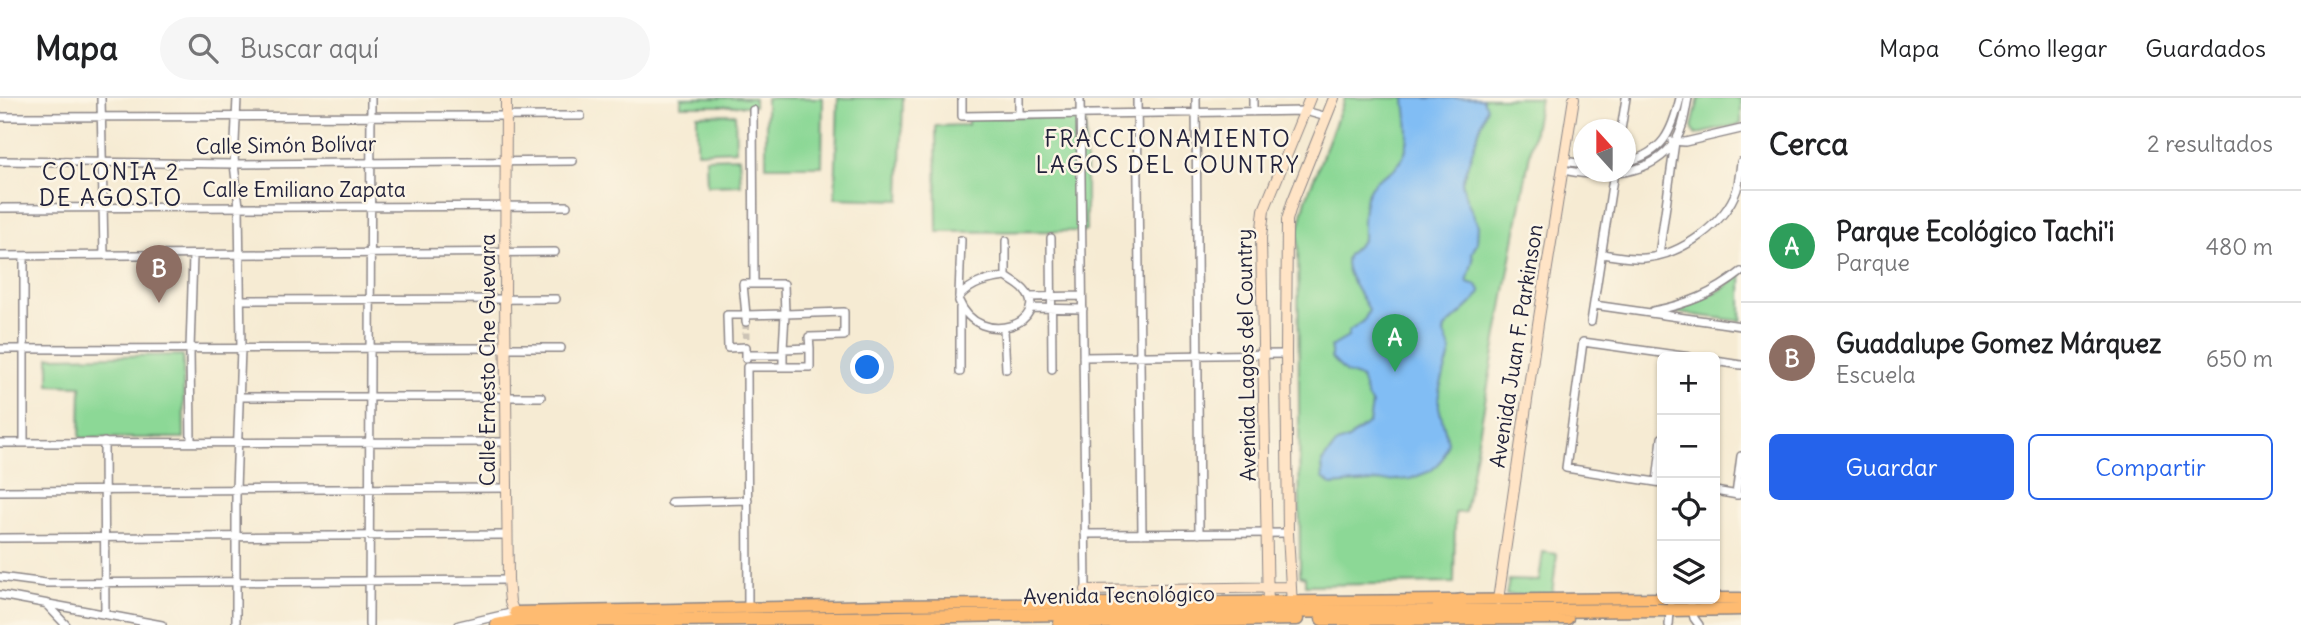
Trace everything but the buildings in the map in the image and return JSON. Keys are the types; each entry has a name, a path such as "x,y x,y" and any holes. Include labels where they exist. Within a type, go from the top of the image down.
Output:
{"highway":[{"path":"1417,610 1462,600"},
{"path":"1178,603 1196,612"},
{"path":"1121,614 1140,604"},
{"path":"798,618 823,607"},
{"name":"Avenida Tecnológico","path":"979,625 1417,610 1694,613 1741,609"},
{"name":"Avenida Tecnológico","path":"497,625 517,619 1196,612 1268,615"},
{"name":"Avenida Tecnológico","path":"1293,614 1402,619 1670,613"},
{"name":"Avenida Tecnológico","path":"1694,613 1741,617"},
{"path":"1402,619 1421,625"}],"main road":[{"name":"Avenida Tecnológico","path":"1293,614 1462,600 1657,598"},
{"path":"1720,598 1741,598"},
{"name":"Avenida Tecnológico","path":"517,619 748,608 1178,603 1268,615"}],"street":[{"path":"101,98 104,255"},
{"path":"236,625 236,489 241,397 241,255 234,164 237,98"},
{"path":"369,625 371,98"},
{"name":"Calle Ernesto Che Guevara","path":"506,98 508,580 510,602 517,619"},
{"path":"962,98 962,116 1301,111 1327,117"},
{"path":"1019,115 1020,98"},
{"path":"1080,98 1086,590"},
{"path":"1138,98 1142,534"},
{"path":"1196,98 1199,534"},
{"path":"1253,98 1253,112"},
{"name":"Avenida Lagos del Country","path":"1268,615 1261,238 1265,210 1301,111 1310,98"},
{"name":"Avenida Lagos del Country","path":"1293,614 1288,533 1287,220 1335,98"},
{"name":"Avenida Juan F. Parkinson","path":"1498,600 1574,98"},
{"path":"1623,119 1626,98"},
{"path":"1636,158 1649,153 1665,139 1673,125 1680,98"},
{"path":"1660,255 1675,142 1688,98"},
{"path":"753,110 754,284"},
{"path":"0,117 581,116"},
{"path":"1665,139 1685,142 1741,129"},
{"path":"1636,169 1647,164 1675,142"},
{"name":"Calle Simón Bolívar","path":"0,161 234,164 573,161"},
{"path":"1602,254 1630,258 1660,255 1685,245 1716,221 1734,195 1741,162"},
{"path":"1564,165 1573,165"},
{"path":"1564,165 1573,167"},
{"path":"1591,322 1613,182"},
{"name":"Calle Emiliano Zapata","path":"0,208 567,206"},
{"path":"1051,238 1052,369"},
{"path":"960,372 961,240"},
{"path":"1006,241 1006,277"},
{"path":"0,256 555,252"},
{"path":"191,442 193,256"},
{"path":"24,257 24,443"},
{"path":"1646,313 1686,303 1717,290 1741,272"},
{"path":"1006,277 1024,288 1029,297 1029,314 1004,329 981,326 964,311 961,297 988,279 1006,277"},
{"path":"746,318 743,284 784,284 783,367"},
{"path":"1029,297 1082,296"},
{"path":"241,300 556,299"},
{"path":"1594,305 1741,327"},
{"path":"1030,308 1083,309"},
{"path":"747,367 810,367 810,348 810,337 844,337 844,312 746,318 727,315 728,348 746,346 783,352 810,348"},
{"path":"1004,329 1006,369"},
{"path":"1657,354 1583,342 1566,467 1657,482"},
{"path":"746,346 748,608"},
{"path":"0,349 561,348"},
{"path":"1083,357 1286,354"},
{"path":"1720,362 1741,365"},
{"path":"241,397 541,397"},
{"path":"104,442 104,614"},
{"path":"0,443 507,442"},
{"path":"1720,492 1739,495 1741,456"},
{"path":"0,491 507,488"},
{"path":"671,502 748,500"},
{"path":"1085,534 1288,533"},
{"path":"0,538 508,535"},
{"path":"0,577 46,583 370,583 508,580"},
{"name":"Avenida Tecnológico","path":"1086,590 1290,587"},
{"path":"0,596 162,625"},
{"path":"48,605 66,625"},
{"path":"459,625 517,619"}],"green space":[{"path":"681,98 754,98 754,106 681,106"},
{"path":"766,98 823,98 822,166 766,166"},
{"path":"838,98 903,98 900,200 835,198"},
{"path":"1345,98 1540,98 1465,512 1455,513 1454,583 1305,585 1305,577 1300,575 1298,232 1306,199"},
{"path":"1699,98 1741,98 1741,124 1695,135 1692,127"},
{"path":"735,114 736,150 697,152 697,115"},
{"path":"1086,116 1086,231 937,232 936,126 968,125 968,117"},
{"path":"739,157 741,185 707,186 706,158"},
{"path":"1741,274 1741,321 1678,313 1680,307 1721,290"},
{"path":"183,355 184,438 80,438 81,386 49,385 49,357"},
{"path":"1543,552 1557,554 1552,594 1506,595 1509,580 1539,581"}],"water":[{"path":"1405,98 1482,98 1487,107 1462,182 1478,225 1477,243 1472,253 1473,260 1467,282 1477,285 1481,292 1445,328 1444,334 1451,351 1439,391 1439,407 1448,442 1443,458 1431,471 1410,479 1331,485 1323,478 1322,462 1337,443 1348,439 1369,423 1372,405 1361,378 1346,373 1331,358 1331,347 1348,337 1348,332 1364,321 1369,310 1349,275 1346,261 1363,239 1364,209 1370,187 1398,166 1406,150 1408,135"}],"tunnel":[{"path":"746,322 746,338"}],"place":[{"name":"Guadalupe Gomez Márquez","path":"159,303"},
{"name":"Parque Ecológico Tachi'i","path":"1395,372"}],"district":[{"name":"FRACCIONAMIENTO LAGOS DEL COUNTRY","path":"1168,151"},
{"name":"COLONIA 2 DE AGOSTO","path":"111,184"}]}
